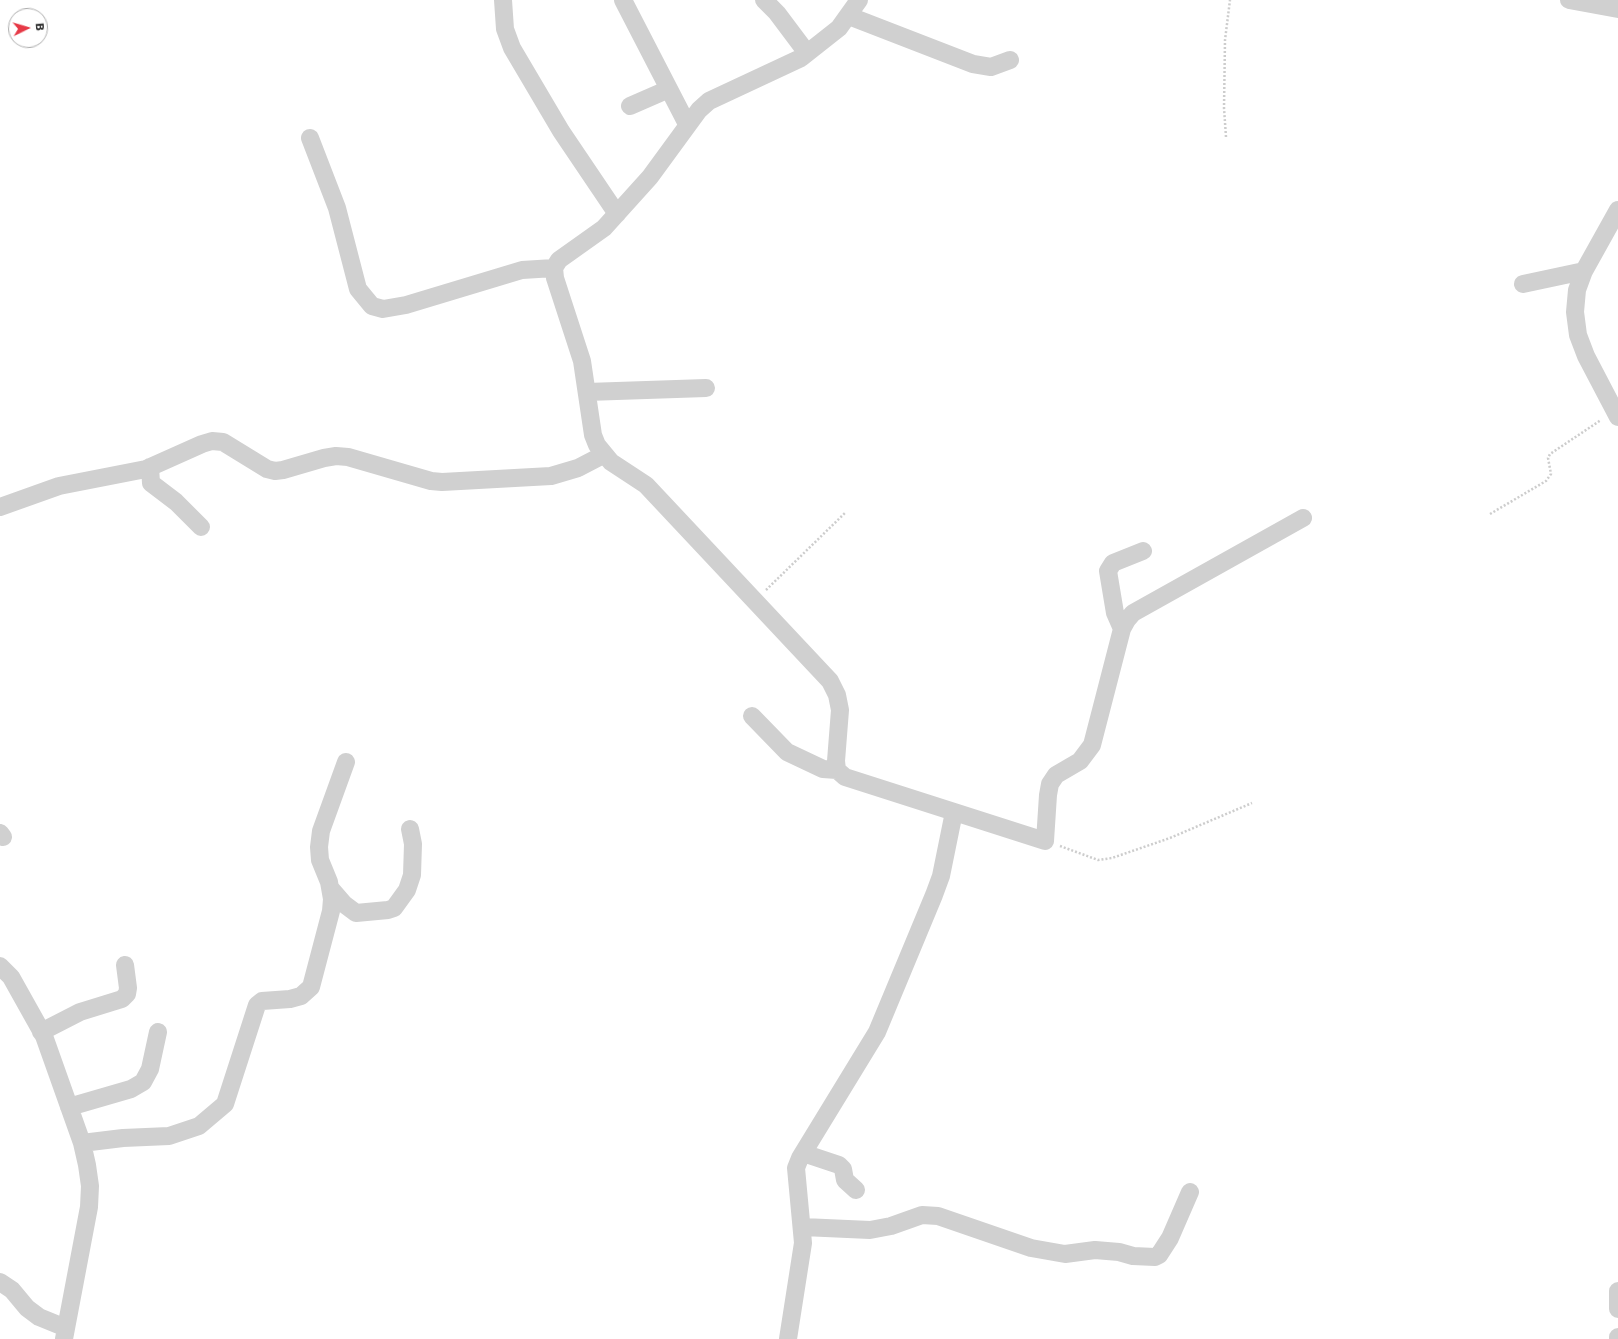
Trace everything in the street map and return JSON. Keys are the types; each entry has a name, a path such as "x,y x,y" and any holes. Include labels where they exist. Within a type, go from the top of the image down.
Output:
{"street":[{"path":"503,0 505,29 512,48 561,131 617,214"},
{"path":"623,0 687,124"},
{"path":"764,0 777,13 807,53"},
{"path":"859,0 839,28 807,53 789,64 709,101 687,124 650,177 617,214 595,236 559,260 554,268 555,278 582,361 593,435 597,445 603,455 611,462 646,485 830,681 837,695 840,710 836,760 838,770 845,777 1045,841 1050,784 1056,775 1080,761 1092,745 1122,629 1134,613 1303,518"},
{"path":"1569,0 1618,10"},
{"path":"849,16 972,64 990,67 1010,60"},
{"path":"630,106 669,89"},
{"path":"310,138 336,208 358,289 372,306 382,310 406,305 522,270 554,268"},
{"path":"1616,414 1586,356 1578,335 1575,312 1577,290 1584,271 1611,232 1618,210"},
{"path":"1523,284 1584,271"},
{"path":"587,392 706,388"},
{"path":"0,507 59,486 135,472 212,441 223,442 267,469 275,471 336,456 431,481 442,482 551,476 578,468 603,455"},
{"path":"150,467 151,483 176,502 201,526"},
{"path":"1122,629 1115,613 1108,571 1113,563 1143,551"},
{"path":"752,716 788,752 823,769 838,770"},
{"path":"82,1143 123,1138 169,1136 199,1126 225,1104 257,1005 262,1001 290,999 301,996 311,987 330,911 330,889 320,860 319,847 321,831 346,762"},
{"path":"788,1339 803,1243 803,1227 796,1168 877,1032 941,876 954,812"},
{"path":"330,889 344,904 356,913 388,910 394,908 407,890 412,875 413,844 410,829"},
{"path":"41,1032 80,1012 122,999 127,994 128,988 125,965"},
{"path":"0,966 12,977 41,1032 82,1143 90,1186 89,1207 65,1334 26,1308 12,1290 0,1282"},
{"path":"69,1106 131,1089 143,1082 150,1069 158,1032"},
{"path":"804,1153 839,1165 842,1169 845,1180 856,1190"},
{"path":"803,1227 870,1230 891,1226 904,1220 922,1215 938,1216 1031,1248 1065,1254 1095,1250 1120,1252 1133,1256 1155,1258 1159,1255 1170,1238 1190,1192"},
{"path":"1618,1291 1618,1309"}],"path":[{"path":"1226,137 1224,108 1225,40 1230,0"},
{"path":"1490,514 1546,481 1550,474 1548,458 1550,454 1616,414"},
{"path":"755,600 846,512"},
{"path":"1045,841 1098,860 1112,858 1170,838 1252,803"}]}
